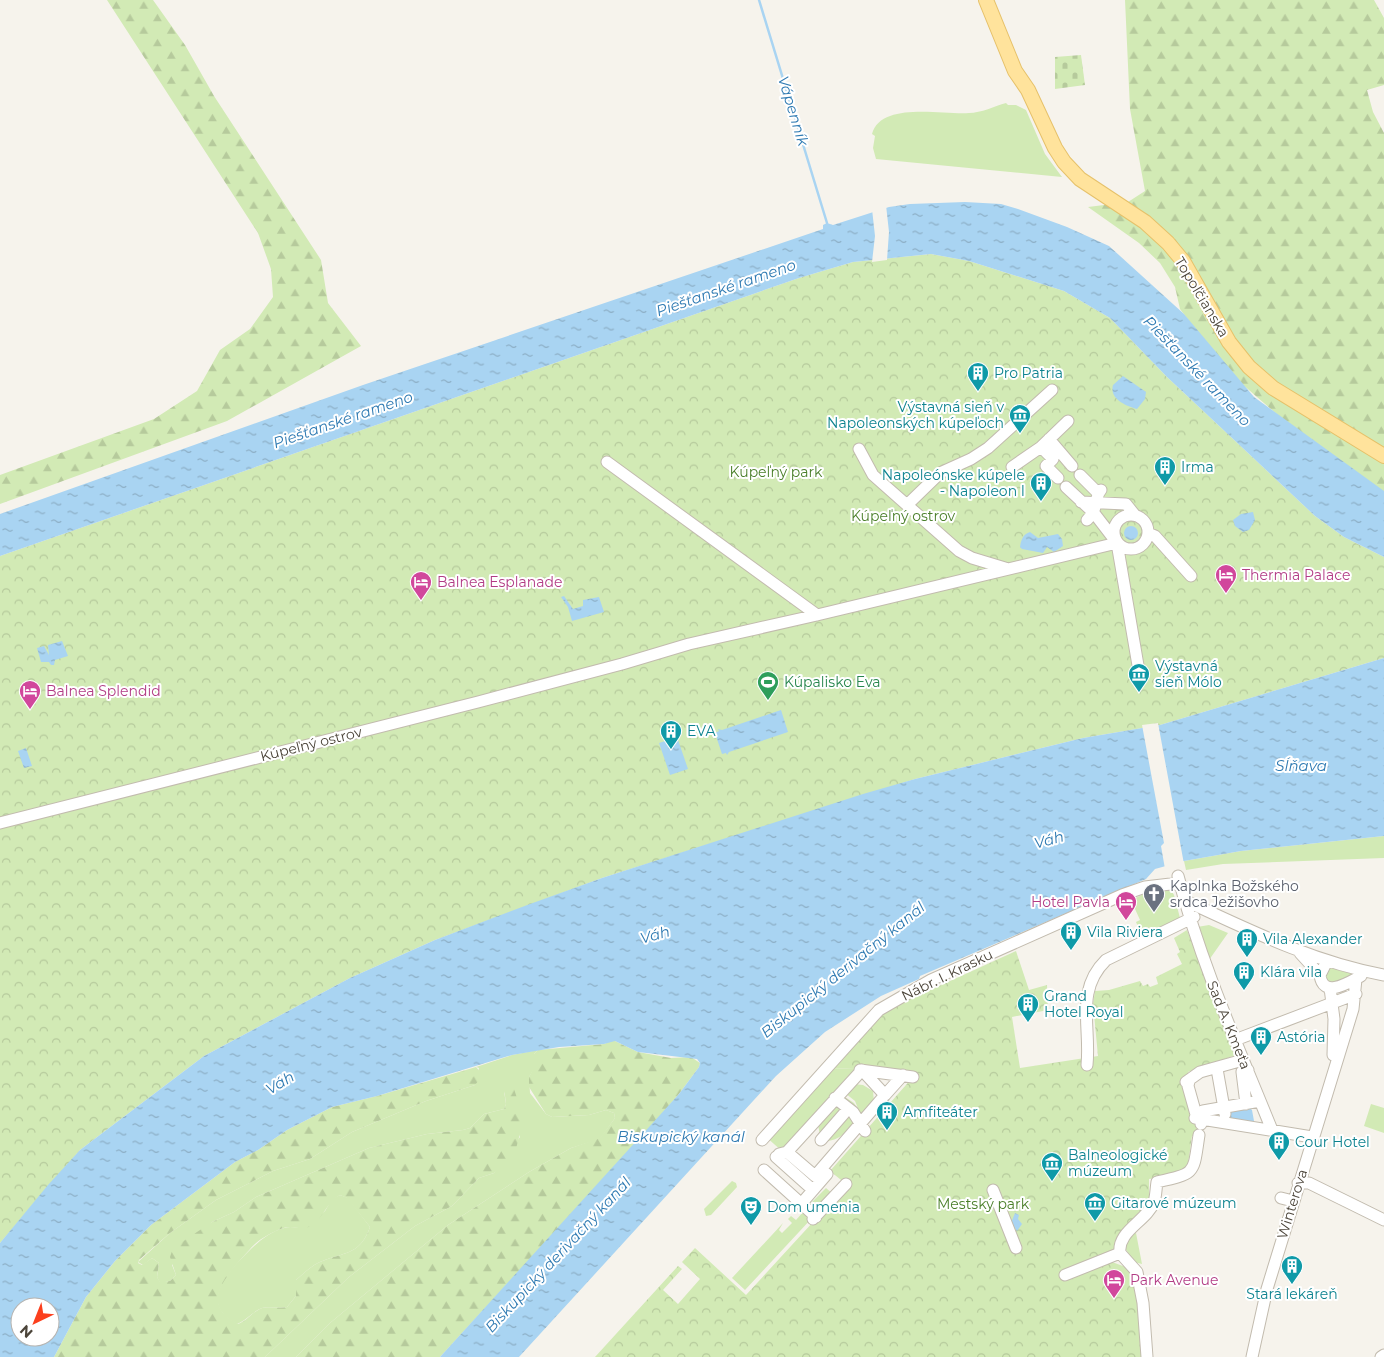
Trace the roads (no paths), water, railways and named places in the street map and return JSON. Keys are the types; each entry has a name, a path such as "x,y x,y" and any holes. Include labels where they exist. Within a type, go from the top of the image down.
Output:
{"main road":[{"name":"Topoľčianska","path":"986,0 1015,71 1028,90 1054,148 1072,172 1146,222 1168,243 1188,270 1218,326 1249,367 1273,388 1384,456"},
{"name":"Topoľčianska","path":"991,0 1024,69 1028,90"}],"street":[{"path":"907,505 940,472 971,459 988,448 1052,390"},
{"path":"1012,467 1041,446 1068,421"},
{"path":"1041,446 1053,459 1062,483 1081,502 1095,504 1131,506 1143,519 1148,533 1144,544 1133,549 1127,549 1117,543 1095,504 1076,470 1053,459 1041,446"},
{"path":"859,449 873,475 959,551 972,558 1006,568"},
{"path":"607,462 817,615"},
{"path":"1131,506 1116,522 1113,533 1117,543 1140,673"},
{"path":"1148,533 1156,536 1191,576"},
{"name":"Kúpeľný ostrov","path":"0,823 626,663 689,644 1117,543"},
{"name":"Sad A. Kmeťa","path":"1178,879 1184,900 1193,914 1244,1071 1261,1088 1260,1101 1272,1130"},
{"name":"Nábr. I. Krasku","path":"762,1140 879,1010 890,1003 931,980 1122,895 1178,879"},
{"path":"1087,1065 1089,1043 1086,1004 1089,986 1096,971 1106,960 1193,914 1201,920 1223,920 1299,952 1362,974 1384,975"},
{"path":"1299,952 1320,975 1325,990 1337,988 1362,974"},
{"path":"1320,975 1328,961"},
{"name":"Winterova","path":"1252,1357 1262,1328 1267,1289 1293,1200 1303,1183 1312,1137 1331,1088 1346,1040 1353,995 1362,974"},
{"name":"Winterova","path":"1325,990 1332,1003 1336,1070"},
{"path":"1235,1040 1265,1023 1353,995"},
{"path":"1213,1068 1227,1123"},
{"path":"1120,1253 1122,1240 1144,1217 1154,1202 1157,1182 1187,1175 1192,1171 1199,1120 1188,1081 1200,1072 1213,1068 1244,1071 1246,1104"},
{"path":"801,1204 835,1153 847,1146 863,1128 885,1095 908,1076 859,1069"},
{"path":"859,1069 885,1095"},
{"path":"764,1170 814,1218 841,1190 781,1154 808,1128 859,1069"},
{"path":"835,1098 848,1109 863,1128"},
{"path":"1199,1120 1224,1108 1260,1101"},
{"path":"821,1140 848,1109"},
{"path":"1199,1120 1312,1137"},
{"path":"808,1128 835,1153"},
{"path":"1303,1183 1384,1220"},
{"path":"1303,1183 1384,1225"},
{"path":"993,1190 1016,1248"},
{"path":"1280,1198 1293,1200"},
{"path":"1065,1275 1120,1253"},
{"path":"1120,1253 1137,1272 1143,1303 1147,1357"}],"water":[{"name":"Piešťanské rameno","path":"965,202 1001,204 1018,209 1067,227 1109,246 1184,314 1254,397 1384,491 1384,557 1344,537 1315,516 1167,377 1110,318 1064,291 969,261 931,254 853,262 799,278 0,556 0,514 363,385 823,229 823,225 827,223 833,225 889,207 910,204"},
{"path":"1123,376 1146,392 1145,399 1137,409 1119,401 1112,390 1113,385"},
{"path":"1253,512 1255,520 1249,530 1243,532 1235,526 1233,520 1241,514"},
{"path":"1131,526 1136,528 1138,533 1136,538 1131,540 1126,538 1124,533 1126,528"},
{"path":"1030,532 1038,538 1058,534 1062,539 1063,546 1054,552 1047,547 1043,553 1022,549 1020,547 1022,540"},
{"path":"564,596 573,609 583,606 583,600 599,597 604,612 572,621 568,607 561,597"},
{"path":"62,641 68,656 55,660 54,665 51,665 49,662 41,662 37,648 44,646 49,655 48,645"},
{"path":"1384,658 1384,836 1241,851 1184,861 1155,869 1146,879 920,976 919,979 881,996 825,1032 776,1076 519,1357 440,1357 679,1094 699,1067 700,1063 697,1059 638,1052 615,1041 604,1044 559,1047 512,1055 377,1096 332,1107 287,1130 258,1150 235,1162 151,1225 115,1261 86,1297 60,1346 60,1297 10,1297 10,1347 59,1347 54,1357 0,1357 0,1243 80,1150 204,1056 350,978 435,940 530,904 602,878 863,794 915,779 1083,738 1160,725"},
{"path":"781,710 788,732 729,752 727,755 726,753 722,754 715,733 719,731 718,729 722,730"},
{"path":"677,737 688,769 670,775 659,743"},
{"path":"26,748 32,766 24,768 18,751"},
{"path":"1249,1107 1252,1110 1254,1121 1228,1119 1226,1109"},
{"path":"1015,1213 1019,1215 1018,1219 1022,1224 1017,1231 1011,1223"}],"waterway":[{"name":"Vápenník","path":"759,0 827,223"}],"place":[{"name":"Pro Patria","path":"978,392"},
{"name":"Výstavná sieň v Napoleonských kúpeľoch","path":"1020,434"},
{"name":"Irma","path":"1165,486"},
{"name":"Napoleónske kúpele - Napoleon I","path":"1041,502"},
{"name":"Thermia Palace","path":"1226,594"},
{"name":"Balnea Esplanade","path":"421,601"},
{"name":"Výstavná sieň Mólo","path":"1139,693"},
{"name":"Kúpalisko Eva","path":"768,701"},
{"name":"Balnea Splendid","path":"30,710"},
{"name":"EVA","path":"671,750"},
{"name":"Kaplnka Božského srdca Ježišovho","path":"1154,913"},
{"name":"Hotel Pavla","path":"1126,921"},
{"name":"Vila Riviera","path":"1071,951"},
{"name":"Vila Alexander","path":"1247,958"},
{"name":"Klára vila","path":"1244,991"},
{"name":"Grand Hotel Royal","path":"1028,1023"},
{"name":"Astória","path":"1261,1056"},
{"name":"Amfiteáter","path":"887,1131"},
{"name":"Cour Hotel","path":"1279,1161"},
{"name":"Balneologické múzeum","path":"1052,1182"},
{"name":"Gitarové múzeum","path":"1095,1222"},
{"name":"Dom umenia","path":"751,1226"},
{"name":"Stará lekáreň","path":"1292,1285"},
{"name":"Park Avenue","path":"1114,1299"}],"park label":[{"name":"Kúpeľný park","path":"776,472"},
{"name":"Mestský park","path":"983,1204"}],"water label":[{"name":"Sĺňava","path":"1301,766"},
{"name":"Váh","path":"1049,840"},
{"name":"Váh","path":"655,935"},
{"name":"Biskupický derivačný kanál","path":"843,970"},
{"name":"Váh","path":"280,1083"},
{"name":"Biskupický kanál","path":"681,1137"},
{"name":"Biskupický derivačný kanál","path":"558,1255"}]}
